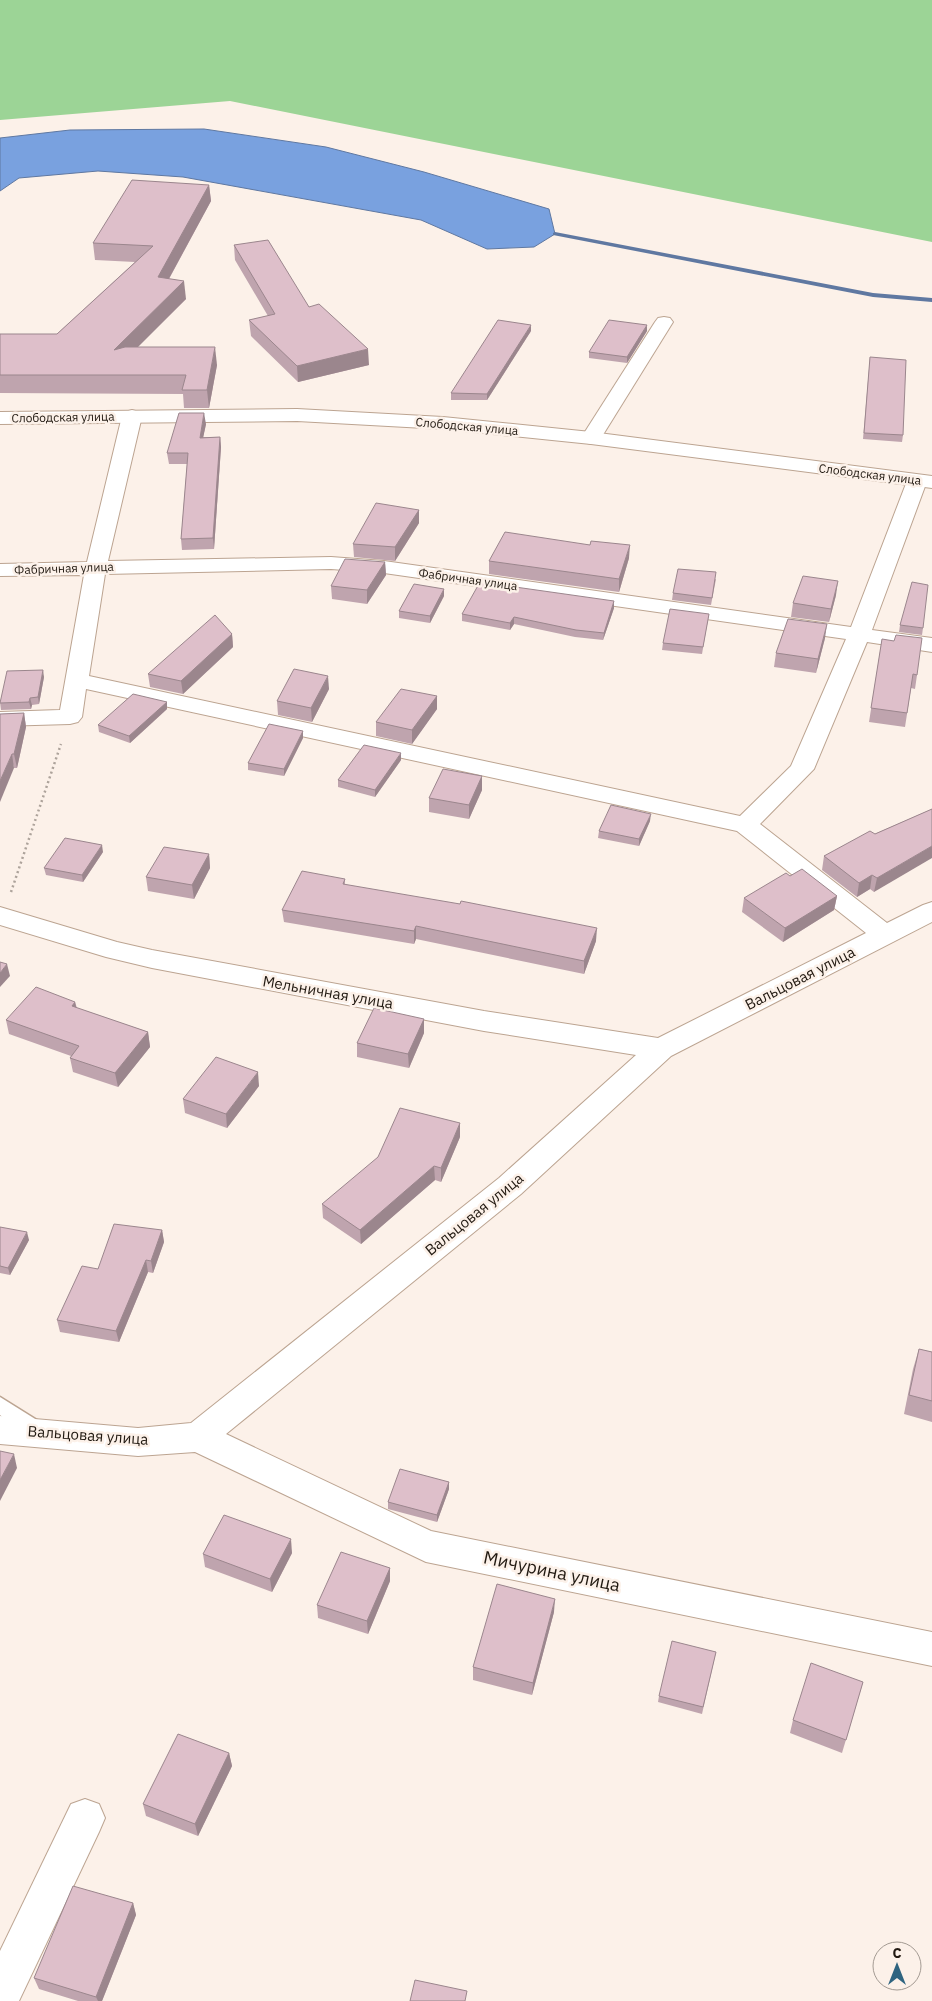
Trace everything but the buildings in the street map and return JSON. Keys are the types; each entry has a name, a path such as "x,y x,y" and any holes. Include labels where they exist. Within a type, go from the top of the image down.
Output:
{"street":[{"path":"591,438 664,322"},
{"name":"Слободская улица","path":"0,418 297,415 443,423 591,438 925,482"},
{"path":"0,718 70,717 96,567 132,416"},
{"path":"745,825 802,769 925,482"},
{"name":"Фабричная улица","path":"0,570 332,563 384,567 932,645"},
{"path":"76,680 745,825 884,934"},
{"name":"Вальцовая улица","path":"0,1430 138,1442 198,1436 510,1186 661,1049 932,911"},
{"name":"Мельничная улица","path":"1,917 115,951 152,959 484,1021 661,1049"},
{"name":"Мичурина улица","path":"198,1436 426,1546 930,1654"},
{"path":"0,1996 85,1818"}],"lane":[{"path":"0,1405 40,1432"}],"path":[{"path":"1,917 70,717"}],"green space":[{"path":"0,0 932,0 932,242 230,101 0,120"}],"water":[{"path":"204,129 326,147 424,172 549,209 555,234 534,247 487,249 421,220 183,177 98,171 19,178 0,191 0,138 70,130"}],"waterway":[{"path":"555,234 873,295 932,300"}]}
